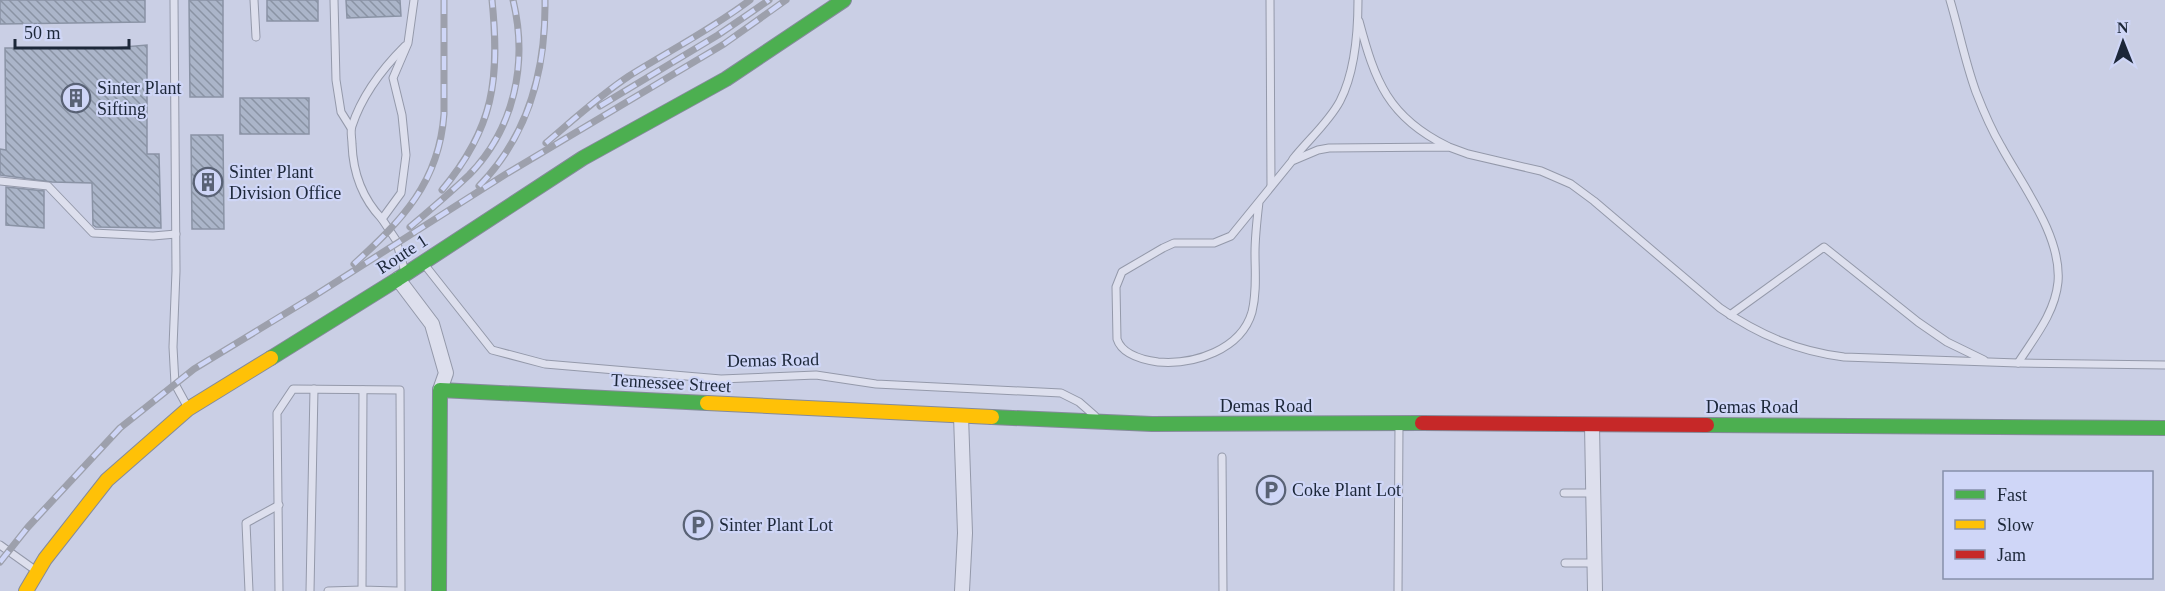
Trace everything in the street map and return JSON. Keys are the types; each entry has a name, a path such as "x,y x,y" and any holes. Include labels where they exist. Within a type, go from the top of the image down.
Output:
{"street":[{"name":"Route 1","path":"26,591 45,559 107,480 188,409 402,276 583,158 726,80 844,0"},
{"path":"402,276 432,324 446,373 440,390 439,591"},
{"name":"Tennessee Street","path":"440,390 1101,422"},
{"path":"961,416 965,533 962,591"},
{"name":"Demas Road","path":"1101,422 2165,428"},
{"path":"1592,424 1595,591"}],"lane":[{"path":"174,0 176,234 174,366 176,384 188,409"},
{"path":"254,0 256,37"},
{"path":"334,0 336,80 341,112 351,128"},
{"path":"382,219 401,194 406,155 402,115 393,78 408,42 414,0"},
{"path":"1270,0 1271,187"},
{"path":"1258,202 1254,301 1251,315 1237,337 1220,350 1195,359 1161,362 1140,358 1119,346 1116,286 1122,272 1174,243 1214,243 1232,236 1258,202 1331,115 1340,100 1349,73 1358,16 1358,0"},
{"path":"1950,0 1976,92 1999,142 2040,215 2058,265 2057,294 2052,310 2018,363"},
{"path":"1358,16 1373,66 1397,110 1415,128 1449,147 1468,154 1541,171 1571,184 1730,315 1764,335 1792,347 1818,354 1844,357 2165,365"},
{"path":"402,276 396,240 360,188 353,159 351,128 366,95 383,68 408,42"},
{"path":"1292,161 1329,148 1449,147"},
{"path":"0,181 48,186 93,233 153,237 176,234"},
{"path":"1730,315 1824,247 1918,322 1947,342 1987,362"},
{"name":"Demas Road","path":"423,262 492,350 545,364 721,379 816,375 876,384 1061,393 1079,402 1101,422"},
{"path":"279,591 277,413 293,389 314,389 400,390 402,591"},
{"path":"310,591 314,389"},
{"path":"362,591 363,390"},
{"path":"1398,591 1399,423"},
{"path":"1222,457 1223,591"},
{"path":"1564,494 1593,494"},
{"path":"249,591 246,523 279,505"},
{"path":"0,545 37,571"},
{"path":"1565,563 1595,563"},
{"path":"328,591 397,591"}],"building":[{"path":"0,0 145,0 145,22 0,24"},
{"path":"189,0 223,0 223,97 190,97"},
{"path":"267,0 318,0 318,21 267,21"},
{"path":"346,0 400,0 401,16 347,18"},
{"name":"Sinter Plant Sifting","path":"147,45 147,154 159,154 161,228 96,227 93,225 92,183 52,182 0,175 0,149 6,150 5,48 112,48"},
{"path":"240,98 309,98 309,134 240,134"},
{"name":"Sinter Plant Division Office","path":"191,135 223,135 224,229 192,229"},
{"path":"6,187 44,191 44,228 6,225"}],"railway":[{"path":"354,264 388,232 402,215 426,180 435,160 444,114 444,0"},
{"path":"442,190 473,145 490,101 495,54 492,0"},
{"path":"410,227 469,175 485,157 507,115 518,70 519,47 513,0"},
{"path":"479,186 511,145 531,100 542,51 545,0"},
{"path":"546,143 618,84 750,0"},
{"path":"600,106 718,35 769,0"},
{"path":"0,562 28,527 120,428 194,369 506,174 724,44 786,0"}],"traffic: fast":[{"path":"271,358 398,279 583,158 726,79 844,0"},
{"path":"439,591 440,390 707,403"},
{"path":"992,417 1152,424 1422,423"},
{"path":"1707,425 2165,428"}],"traffic: slow":[{"path":"26,591 45,559 107,480 188,409 271,358"},
{"path":"707,403 992,417"}],"traffic: jam":[{"path":"1422,423 1707,425"}],"place":[{"name":"Sinter Plant Sifting","path":"76,98"},
{"name":"Sinter Plant Division Office","path":"208,182"},
{"name":"Coke Plant Lot","path":"1271,490"},
{"name":"Sinter Plant Lot","path":"698,525"}]}
